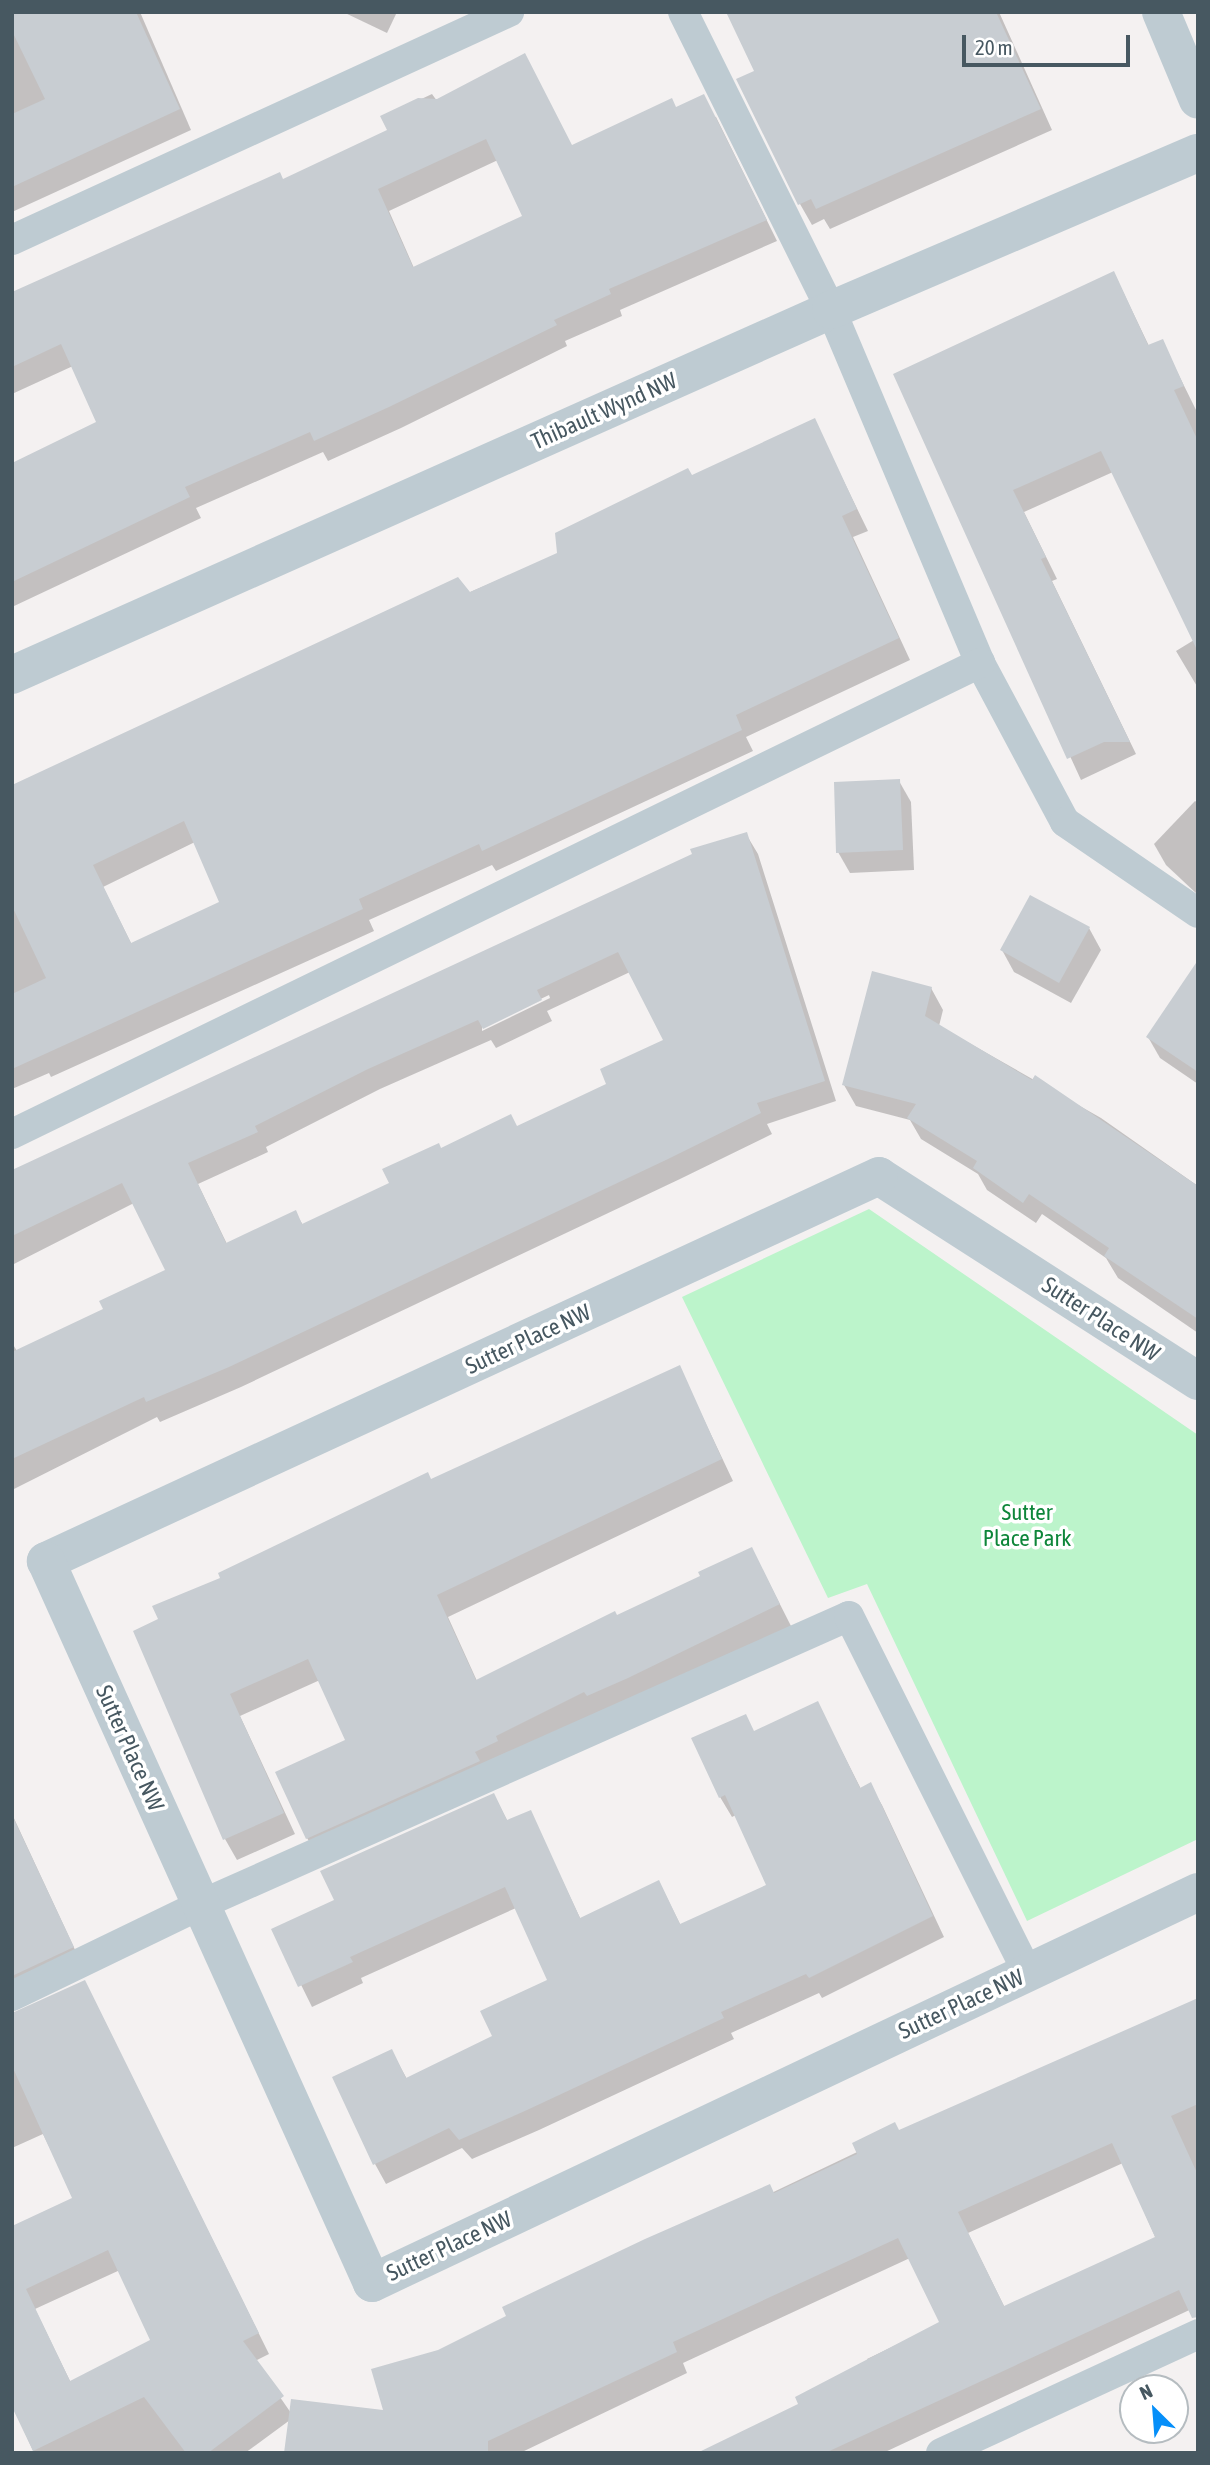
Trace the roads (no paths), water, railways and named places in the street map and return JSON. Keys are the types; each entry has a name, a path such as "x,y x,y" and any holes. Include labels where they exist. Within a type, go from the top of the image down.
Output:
{"street":[{"path":"1161,12 1198,100"},
{"name":"Thibault Wynd NW","path":"12,675 831,310 1198,153"},
{"name":"Sutter Place NW","path":"1198,1381 879,1177 46,1561 372,2283 1198,1892"}],"lane":[{"path":"12,240 509,12"},
{"path":"682,12 831,310 980,663 1065,822 1198,913"},
{"path":"12,1134 980,663"},
{"path":"12,1996 200,1905 849,1616 1028,1973"},
{"path":"941,2453 1198,2334"}],"park label":[{"name":"Sutter Place Park","path":"1027,1525"}]}
